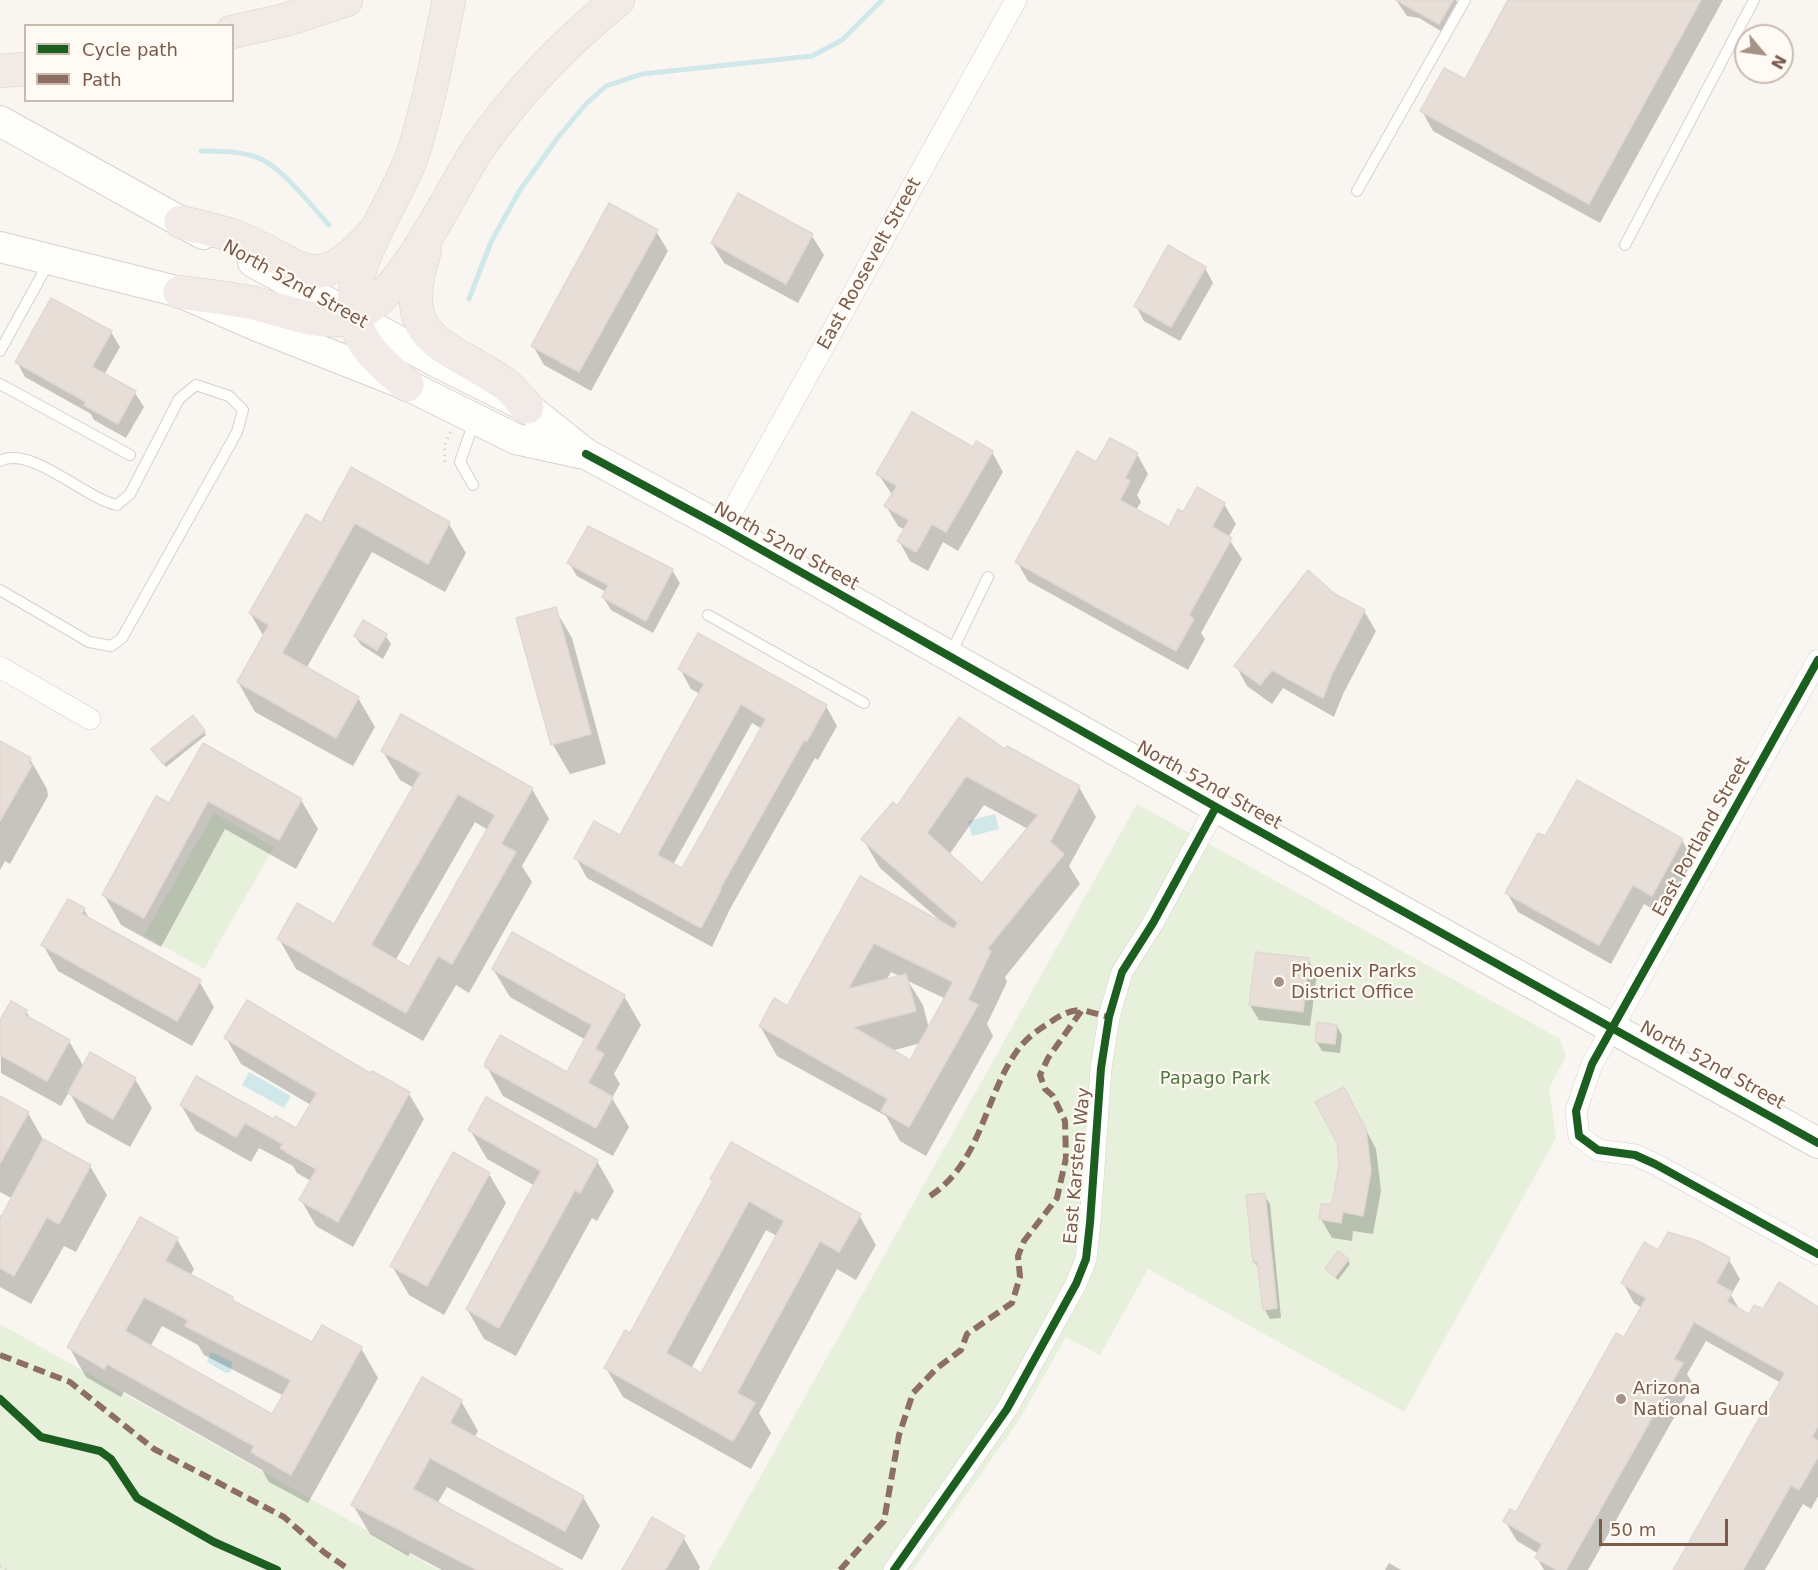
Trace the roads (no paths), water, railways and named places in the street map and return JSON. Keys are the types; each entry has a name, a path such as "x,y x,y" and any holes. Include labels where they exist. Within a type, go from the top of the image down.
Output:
{"highway":[{"path":"234,32 285,20 346,0"},
{"path":"407,385 375,358 358,330 354,317 355,297 363,261 411,157 429,95 449,0"},
{"path":"180,292 255,303 318,319 337,321 354,317 371,306 392,285 429,236 460,178 494,129 554,59 618,0"},
{"path":"0,70 24,69"},
{"path":"181,222 239,238 290,266 314,272 337,266 348,258 382,223"},
{"path":"429,236 417,275 416,293 417,309 426,331 436,343 506,384 527,407"}],"main road":[{"name":"North 52nd Street","path":"0,121 354,317 527,407 586,454 723,528 1216,807 1818,1143"},
{"name":"North 52nd Street","path":"0,247 180,292 255,326 407,385 465,421 516,439 586,454"}],"street":[{"name":"East Roosevelt Street","path":"723,528 1016,0"},
{"name":"East Portland Street","path":"1818,660 1592,1064 1576,1111 1579,1136 1598,1150 1635,1155 1655,1164 1818,1254"},
{"path":"0,668 90,719"},
{"name":"East Karsten Way","path":"894,1570 1007,1409 1076,1284 1087,1250 1101,1068 1112,1006 1122,972 1154,923 1216,807"}],"lane":[{"path":"1357,191 1466,0"},
{"path":"1625,245 1754,0"},
{"path":"0,351 51,259"},
{"path":"0,384 130,454"},
{"path":"0,461 15,458 34,462 102,502 117,505 130,494 179,399 188,390 196,385 229,396 243,410 237,432 122,638 111,646 89,642 0,590"},
{"path":"465,421 460,462 473,485"},
{"path":"950,656 988,578"},
{"path":"708,615 864,703"}],"water":[{"path":"995,814 999,829 972,836 968,821"},
{"path":"249,1072 291,1096 284,1108 242,1085"},
{"path":"211,1352 232,1362 231,1372 226,1373 207,1362"}],"waterway":[{"path":"469,299 491,242 520,190 559,136 586,104 606,86 642,74 812,56 842,40 882,0"},
{"path":"201,151 240,153 263,160 284,176 329,225"}],"place":[{"name":"Phoenix Parks District Office","path":"1279,982"},
{"name":"Arizona National Guard","path":"1621,1399"}],"park label":[{"name":"Papago Park","path":"1215,1079"}]}
